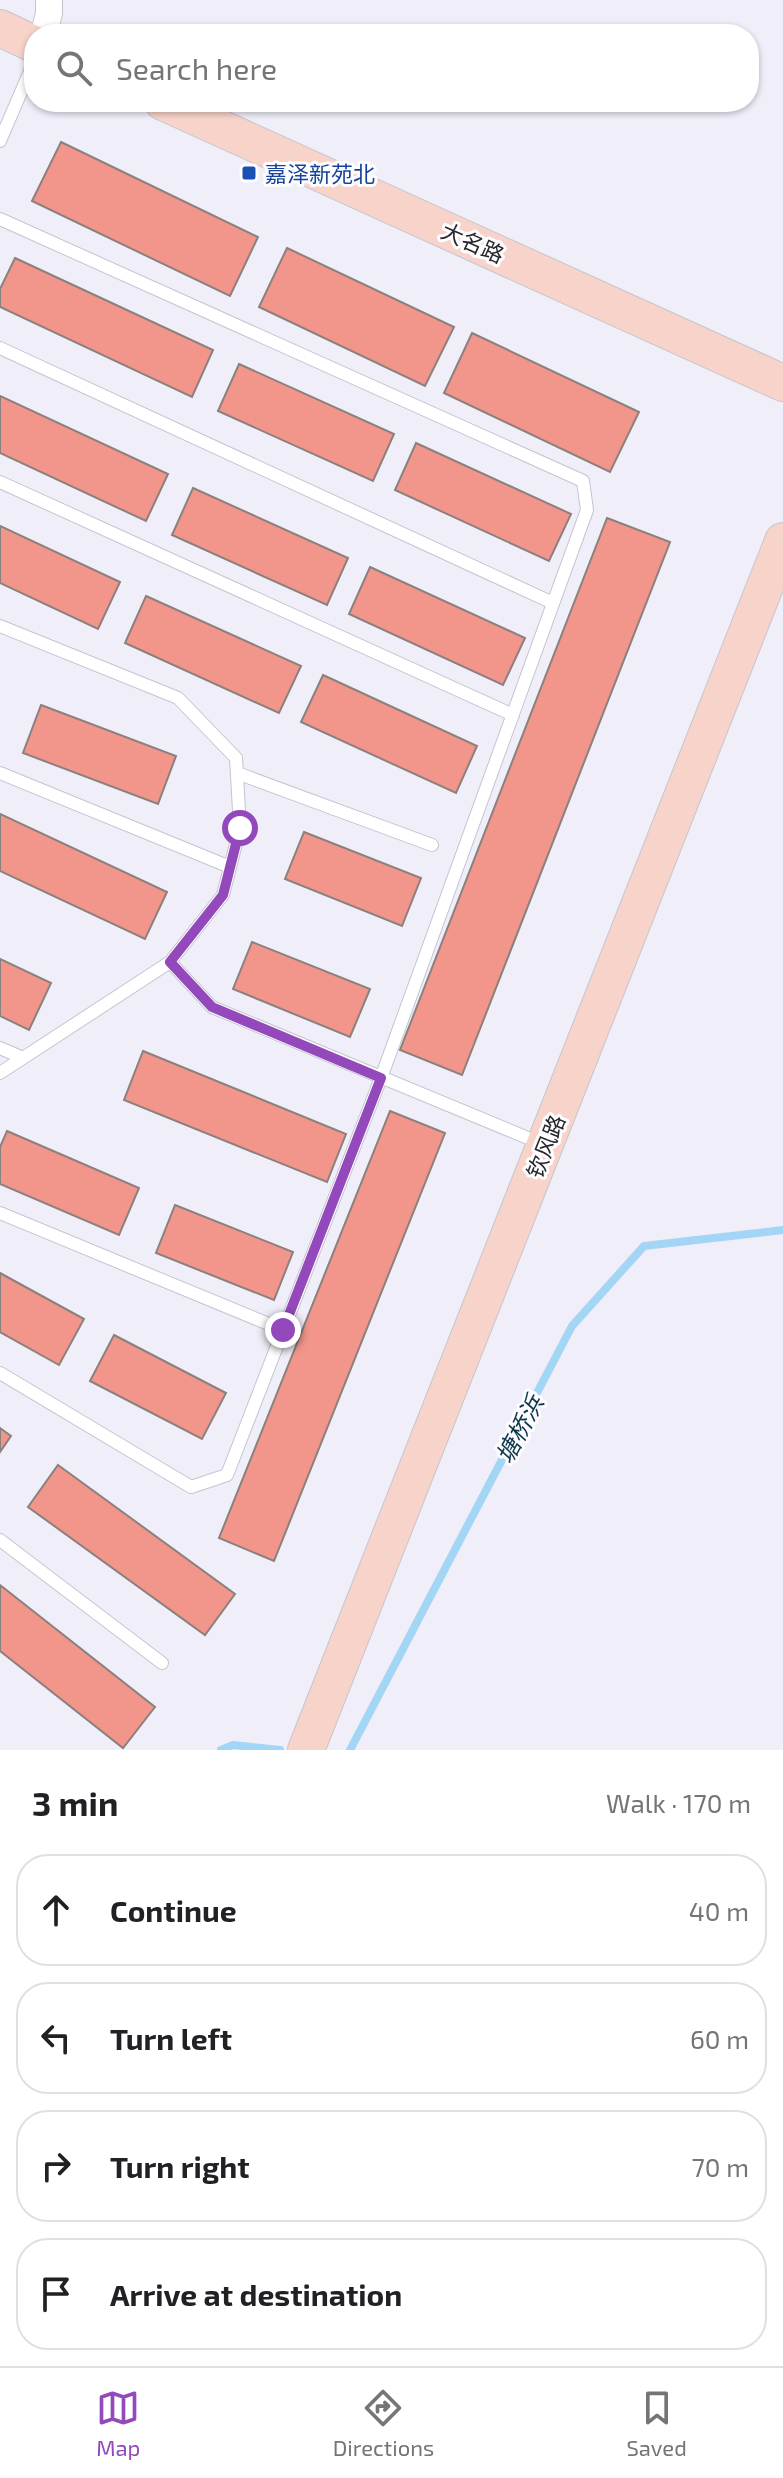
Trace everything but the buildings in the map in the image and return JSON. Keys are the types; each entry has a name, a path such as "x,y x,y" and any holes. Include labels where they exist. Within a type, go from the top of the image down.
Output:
{"street":[{"path":"46,24 49,0"},
{"path":"0,28 24,39"},
{"name":"大名路","path":"185,112 783,383"},
{"name":"钦风路","path":"306,1750 783,541"}],"lane":[{"path":"0,141 24,85"},
{"path":"0,219 583,481 587,510 381,1078 227,1475 191,1487 0,1373"},
{"path":"0,348 553,603"},
{"path":"0,482 513,715"},
{"path":"0,626 178,698 236,758 240,828 223,895 170,962 0,1073"},
{"path":"0,773 230,867"},
{"path":"237,773 432,845"},
{"path":"170,962 212,1007 545,1145"},
{"path":"0,1048 23,1058"},
{"path":"0,1213 283,1330"},
{"path":"0,1540 162,1663"}],"waterway":[{"name":"塘桥浜","path":"350,1750 572,1326 644,1246 783,1230"},
{"name":"塘桥浜","path":"221,1750 233,1745 280,1750"}],"place":[{"name":"嘉泽新苑北","path":"249,173"}],"route":[{"path":"240,828 223,895 170,962 212,1007 381,1078 283,1330"}]}
